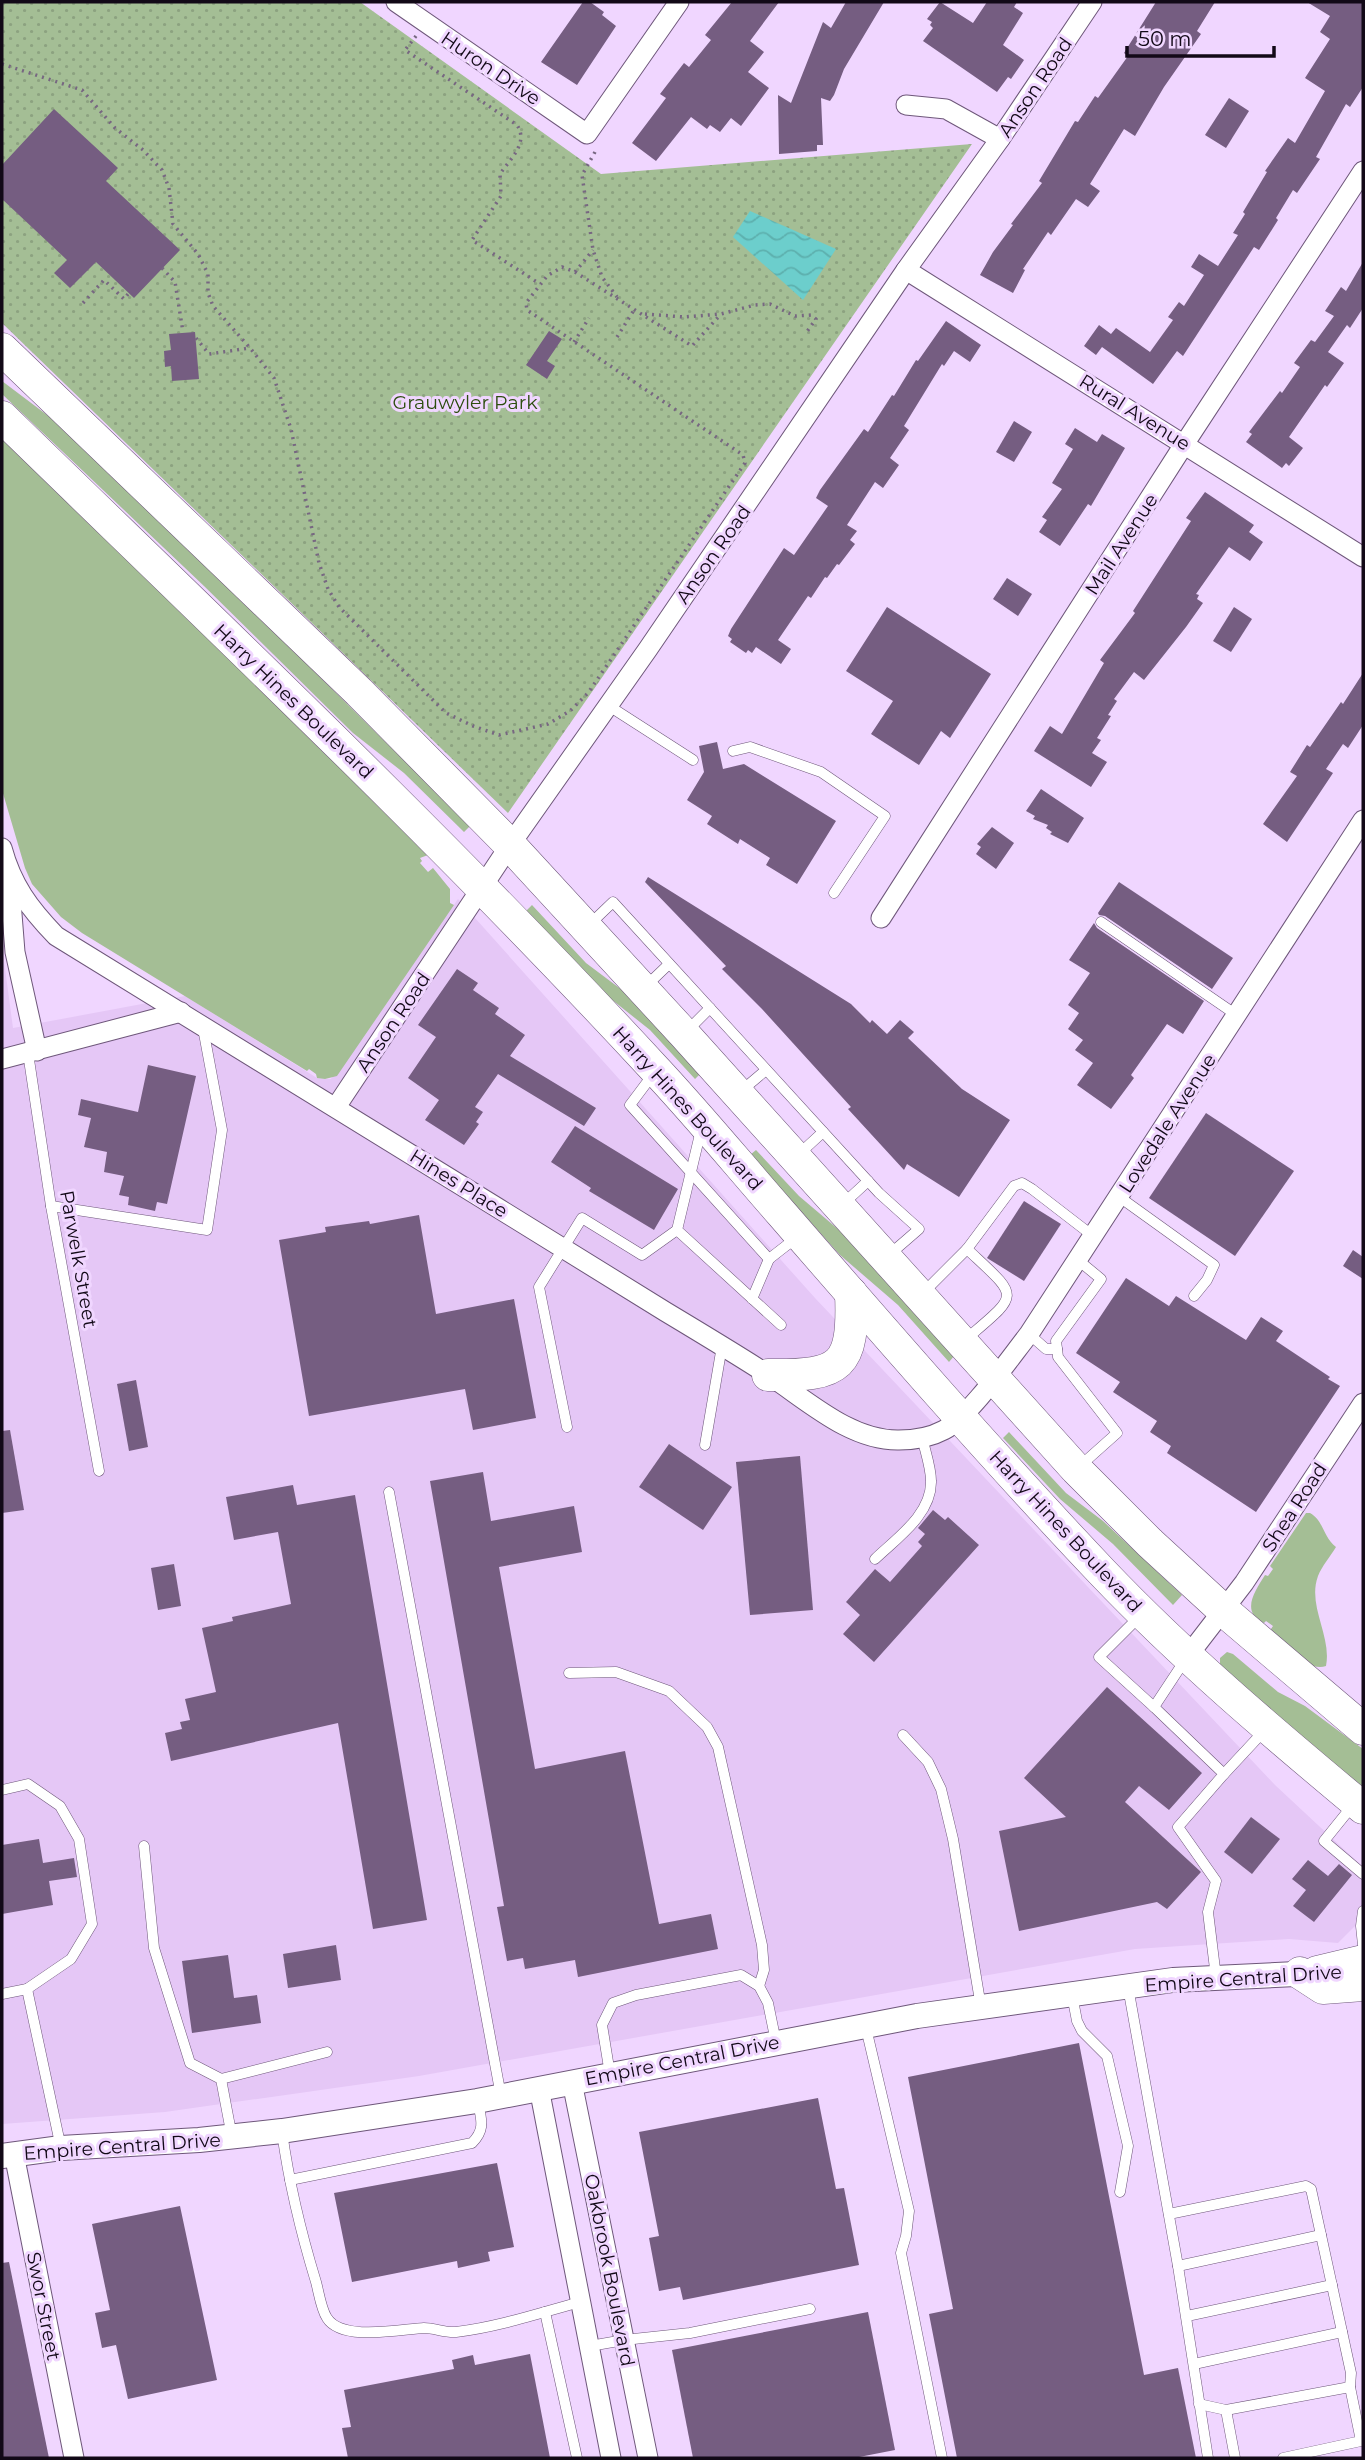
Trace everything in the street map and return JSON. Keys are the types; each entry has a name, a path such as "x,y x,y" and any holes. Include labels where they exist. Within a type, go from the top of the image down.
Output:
{"main road":[{"path":"2,349 349,683 510,845 1076,1469 1150,1544 1363,1729"},
{"name":"Harry Hines Boulevard","path":"2,417 484,887 656,1070 960,1417 1143,1613 1187,1657 1359,1805"},
{"path":"703,1123 738,1094"},
{"path":"768,1375 804,1375 824,1371 844,1357 852,1331 851,1293"},
{"path":"1309,1973 1363,1961"},
{"path":"1309,1973 1323,1988 1363,1985"}],"street":[{"name":"Huron Drive","path":"396,2 587,134 679,2"},
{"name":"Anson Road","path":"336,1107 510,845 779,460 906,270 1000,139 1092,2"},
{"path":"906,105 946,110 1000,139"},
{"name":"Mail Avenue","path":"881,918 1363,171"},
{"name":"Rural Avenue","path":"906,270 1363,556"},
{"name":"Lovedale Avenue","path":"960,1417 1029,1334 1363,820"},
{"name":"Hines Place","path":"2,848 8,872 30,909 56,936 722,1346 839,1421 867,1436 897,1440 922,1437 944,1430 960,1417"},
{"path":"8,872 15,952 32,1052"},
{"path":"2,1059 181,1012"},
{"name":"Shea Road","path":"1187,1657 1244,1583 1363,1403"},
{"name":"Empire Central Drive","path":"8,2155 61,2148 232,2137 282,2131 489,2099 866,2025 1128,1986 1216,1977 1363,1970"},
{"name":"Oakbrook Boulevard","path":"572,2082 648,2458"},
{"name":"Oakbrook Boulevard","path":"539,2088 611,2458"},
{"name":"Swor Street","path":"8,2155 74,2458"}],"lane":[{"path":"608,706 693,760"},
{"path":"733,751 750,747 821,772 886,816 834,893"},
{"path":"586,927 613,902 868,1181 919,1229 886,1258"},
{"path":"1101,922 1238,1016"},
{"path":"643,989 669,964"},
{"path":"684,1034 710,1008"},
{"path":"51,1206 207,1230 222,1130 202,1024"},
{"name":"Parwelk Street","path":"32,1052 51,1206 99,1471"},
{"path":"656,1070 629,1105 769,1259"},
{"path":"738,1094 766,1070"},
{"path":"567,1427 539,1287 582,1218 642,1255 677,1230 703,1123"},
{"path":"795,1157 823,1132"},
{"path":"840,1207 868,1181"},
{"path":"920,1296 967,1249 1014,1186 1022,1183 1093,1236"},
{"path":"1118,1196 1214,1265 1207,1280 1194,1296"},
{"path":"677,1230 781,1325"},
{"path":"752,1299 769,1259 800,1235"},
{"path":"962,1342 1005,1306 1009,1295 1000,1280 967,1249"},
{"path":"1076,1469 1117,1433 1058,1357 1056,1341 1101,1279 1078,1260"},
{"path":"1029,1334 1046,1349 1057,1349"},
{"path":"705,1445 722,1346"},
{"path":"875,1559 918,1517 930,1498 931,1479 922,1437"},
{"path":"290,2180 472,2143 480,2135 489,2099 389,1492"},
{"path":"1143,1613 1099,1657 1224,1774"},
{"path":"1154,1706 1187,1657"},
{"path":"569,1673 616,1672 669,1691 707,1727 718,1747 763,1953 765,1970 759,1986"},
{"path":"1216,1977 1208,1912 1216,1881 1178,1827 1267,1727"},
{"path":"903,1735 928,1762 942,1789 981,2007"},
{"path":"2,1790 28,1784 60,1806 79,1839 92,1924 71,1959 27,1989 2,1994"},
{"path":"1359,1805 1324,1841 1363,1874"},
{"path":"144,1846 153,1948 190,2063 221,2079 327,2052"},
{"path":"1363,1910 1360,1926 1363,1945"},
{"path":"610,2074 603,2025 613,2003 636,1995 741,1975 759,1986 768,2003 776,2042"},
{"path":"1128,1986 1187,2316 1208,2458"},
{"path":"27,1989 61,2148"},
{"path":"1072,1995 1077,2021 1082,2031 1107,2056 1128,2146 1120,2192"},
{"path":"866,2025 909,2211 901,2253 942,2458"},
{"path":"221,2079 232,2137"},
{"path":"282,2131 294,2203 327,2318 335,2325 364,2332 385,2333 426,2328 453,2332 580,2302"},
{"path":"1169,2214 1306,2186 1311,2189 1351,2373 1350,2387 1363,2454"},
{"path":"1178,2266 1321,2235"},
{"path":"1187,2316 1332,2285"},
{"path":"590,2346 690,2333 810,2309"},
{"path":"545,2312 577,2458"},
{"path":"1194,2364 1342,2332"},
{"path":"1199,2404 1226,2410 1350,2387"},
{"path":"1226,2410 1234,2458"},
{"path":"1283,2458 1361,2441"}],"path":[{"path":"425,23 405,50 517,125 523,138 500,174 502,196 472,240 540,284"},
{"path":"2,64 82,90 115,128 143,149 162,170 169,188 173,224 198,254 208,274 208,293 213,306 274,379 282,399 291,429 319,563 328,589 339,607 446,712 473,726 499,735 548,724 570,711 587,693 745,463 743,454 527,310 526,303 547,276 562,267 575,272 692,346 721,314"},
{"path":"595,152 582,175 593,250 602,277 619,300"},
{"path":"575,272 593,250"},
{"path":"162,268 175,282 183,332"},
{"path":"83,303 104,280 124,299 129,293"},
{"path":"641,314 684,317 721,314 755,305 771,304 795,316 811,316 816,319 806,333"},
{"path":"617,337 634,310"},
{"path":"574,342 589,318"},
{"path":"196,338 209,354 250,348"}],"shaded area":[{"path":"458,899 815,1298 1275,1785 1363,1867 1363,1918 1338,1943 1289,1939 1135,1949 419,2076 165,2112 2,2124 2,946 13,1028 185,996 317,1078 331,1079"}],"green space":[{"name":"Grauwyler Park","path":"2,2 360,2 601,174 972,144 508,813 2,323"},
{"path":"2,381 63,427 140,498 470,826 464,832 404,773 353,733 204,586 2,394"},
{"path":"2,438 252,678 428,855 420,858 420,863 428,872 433,868 450,889 450,903 454,905 337,1076 317,1078 309,1069 307,1071 82,933 61,917 32,884 2,790"},
{"path":"532,905 586,963 622,990 701,1073 695,1079 650,1030 611,999 526,911"},
{"path":"756,1150 799,1196 852,1241 954,1356 949,1362 898,1305 840,1255 750,1155"},
{"path":"1009,1432 1066,1493 1103,1521 1182,1595 1173,1605 1113,1544 1060,1499 1003,1438"},
{"path":"1306,1513 1315,1516 1328,1539 1336,1547 1320,1572 1315,1587 1327,1655 1326,1666 1319,1667 1305,1662 1291,1651 1273,1634 1273,1626 1257,1618 1251,1607 1257,1588 1265,1575 1268,1576 1273,1569 1270,1566"},
{"path":"1227,1652 1233,1654 1278,1692 1305,1706 1363,1749 1363,1789 1220,1665 1220,1658"}],"water":[{"path":"750,211 836,249 803,300 733,237"}],"building":[{"path":"583,2 590,2 604,12 602,15 616,26 577,85 541,62"},
{"path":"732,2 779,2 750,41 764,52 748,72 769,88 741,126 731,118 720,132 710,125 707,129 691,117 656,161 632,143 666,98 660,94 684,63 689,67 711,40 705,35"},
{"path":"846,2 884,2 844,69 834,95 830,101 821,98 823,145 817,145 817,151 779,154 778,95 791,103 823,22 831,28"},
{"path":"940,2 973,23 987,2 1017,2 1014,7 1023,13 1003,45 1024,60 1011,79 1008,77 997,92 923,41 933,28 930,25 932,22 927,19"},
{"path":"1156,2 1215,2 1197,31 1201,34 1164,87 1135,136 1124,129 1090,184 1100,191 1088,207 1076,199 1051,235 1048,232 1023,269 1025,270 1013,293 980,275 1013,225 1011,224 1042,183 1039,181 1075,121 1078,122 1095,96 1098,98 1128,56 1124,53"},
{"path":"1307,2 1363,2 1363,87 1350,107 1346,104 1316,157 1320,159 1297,193 1293,190 1259,250 1254,247 1183,356 1177,351 1153,384 1102,347 1096,355 1084,346 1099,325 1111,334 1116,328 1150,352 1173,320 1168,317 1179,302 1184,306 1204,275 1191,267 1199,254 1218,266 1238,235 1233,233 1267,172 1265,171 1288,138 1295,143 1325,91 1305,78 1330,39 1320,32 1330,16"},
{"path":"1229,98 1249,111 1226,148 1205,135"},
{"path":"54,109 118,168 106,181 180,250 134,298 96,262 70,288 54,273 67,260 2,199 2,165"},
{"path":"1363,262 1363,308 1350,328 1347,325 1328,352 1344,363 1327,387 1325,385 1289,437 1303,448 1289,466 1286,463 1282,468 1246,442 1252,434 1249,432 1300,367 1294,363 1311,340 1315,342 1334,316 1325,311 1341,287 1346,291"},
{"path":"946,321 981,345 970,362 954,351 944,366 942,364 904,426 909,430 890,458 899,465 883,488 875,482 847,525 857,531 850,540 855,544 839,565 825,577 811,598 808,596 778,640 791,649 781,664 756,647 752,653 748,650 746,653 730,642 732,639 728,636 731,629 784,548 794,555 828,506 816,498 820,490 864,429 868,432 916,360 918,361"},
{"path":"549,331 562,339 547,361 555,366 547,379 526,365"},
{"path":"195,332 199,379 172,381 171,366 165,367 164,351 171,350 169,334"},
{"path":"1014,421 1032,432 1014,462 996,452"},
{"path":"1075,428 1097,442 1102,434 1125,448 1091,506 1088,504 1060,546 1039,532 1047,520 1042,517 1062,489 1052,483 1073,449 1065,444"},
{"path":"1205,492 1254,525 1249,532 1263,542 1250,561 1229,547 1196,594 1199,595 1197,599 1203,603 1186,627 1144,680 1134,672 1114,699 1117,701 1108,715 1111,716 1097,738 1101,740 1092,753 1107,762 1091,787 1034,751 1050,726 1062,734 1104,663 1100,660 1135,613 1133,611 1191,521 1186,518"},
{"path":"1007,578 1032,594 1018,616 993,599"},
{"path":"887,607 991,674 950,738 941,731 919,765 871,734 893,701 846,671"},
{"path":"1234,607 1252,619 1231,652 1213,641"},
{"path":"1363,673 1363,725 1348,748 1343,744 1326,769 1333,773 1287,842 1263,824 1297,776 1290,772 1307,745 1310,747"},
{"path":"717,742 723,769 744,764 836,821 797,884 766,865 770,858 740,839 738,844 707,824 712,816 687,800 704,772 699,746"},
{"path":"1041,789 1084,818 1068,843 1050,834 1052,832 1046,828 1048,825 1033,819 1035,816 1026,811"},
{"path":"992,827 1014,843 996,869 976,854 981,847 977,844"},
{"path":"648,877 851,1004 870,1023 872,1020 887,1034 900,1020 914,1032 908,1038 962,1089 1010,1120 959,1197 907,1164 904,1170 848,1109 851,1107 722,969 726,966 645,882"},
{"path":"1119,882 1233,958 1212,989 1105,916 1099,915"},
{"path":"1094,923 1097,928 1204,1001 1183,1034 1167,1024 1131,1075 1134,1078 1111,1109 1077,1085 1093,1063 1075,1050 1083,1040 1068,1029 1079,1013 1068,1005 1090,973 1069,960"},
{"path":"457,969 478,983 473,990 499,1008 495,1014 525,1035 510,1056 596,1108 584,1126 498,1074 475,1107 483,1112 476,1122 479,1124 464,1145 425,1120 439,1100 408,1078 436,1037 418,1025"},
{"path":"148,1065 196,1076 167,1204 157,1202 155,1211 128,1205 129,1197 119,1195 124,1176 104,1172 107,1152 84,1147 91,1118 78,1115 81,1099 138,1112"},
{"path":"1206,1113 1294,1171 1235,1256 1149,1198"},
{"path":"575,1126 678,1189 654,1230 589,1191 591,1188 551,1162"},
{"path":"1024,1201 1061,1224 1024,1281 987,1258"},
{"path":"419,1215 436,1314 514,1299 536,1418 473,1430 465,1389 309,1416 279,1240 326,1232 325,1227 369,1221 370,1224"},
{"path":"1353,1250 1363,1257 1363,1279 1343,1266"},
{"path":"1126,1278 1169,1306 1176,1296 1246,1340 1261,1317 1283,1331 1276,1341 1340,1386 1256,1512 1167,1453 1171,1446 1150,1432 1157,1421 1113,1392 1120,1382 1076,1353"},
{"path":"136,1380 148,1447 129,1451 117,1384"},
{"path":"10,1430 24,1510 2,1513 2,1431"},
{"path":"669,1444 732,1487 703,1530 639,1487"},
{"path":"800,1456 813,1610 750,1615 736,1462"},
{"path":"483,1472 491,1521 574,1506 582,1552 499,1567 535,1769 625,1751 659,1924 711,1914 718,1949 578,1977 575,1960 525,1969 523,1958 507,1961 497,1907 504,1906 430,1481"},
{"path":"293,1485 297,1505 355,1495 427,1920 373,1929 338,1723 171,1761 165,1733 182,1729 180,1722 190,1720 185,1699 216,1692 202,1628 233,1621 232,1617 291,1604 278,1532 234,1540 226,1497"},
{"path":"933,1510 945,1520 948,1517 979,1545 874,1662 843,1634 860,1615 846,1602 875,1569 890,1582 922,1546 918,1542 925,1534 918,1528"},
{"path":"174,1564 181,1606 158,1610 151,1568"},
{"path":"1107,1687 1202,1773 1169,1810 1139,1786 1125,1802 1201,1872 1167,1909 1157,1902 1019,1931 999,1831 1066,1817 1024,1778"},
{"path":"1251,1817 1280,1839 1252,1874 1224,1852"},
{"path":"39,1839 43,1863 74,1858 77,1877 49,1881 53,1905 2,1914 2,1845"},
{"path":"1308,1860 1328,1876 1339,1864 1352,1875 1314,1922 1293,1906 1306,1890 1292,1879"},
{"path":"336,1945 341,1980 288,1988 283,1954"},
{"path":"228,1955 234,1998 257,1995 261,2023 192,2033 182,1961"},
{"path":"1079,2043 1144,2375 1178,2368 1196,2458 957,2458 929,2314 953,2309 908,2077"},
{"path":"818,2098 836,2189 844,2188 859,2265 683,2300 680,2287 659,2291 649,2238 659,2236 639,2132"},
{"path":"497,2163 514,2247 488,2252 490,2261 458,2268 457,2261 352,2282 334,2193"},
{"path":"180,2206 217,2380 128,2399 116,2345 102,2348 95,2313 110,2310 92,2224"},
{"path":"9,2262 49,2458 2,2458 2,2263"},
{"path":"868,2312 895,2450 854,2458 693,2458 672,2350"},
{"path":"530,2354 550,2458 348,2458 342,2428 351,2427 344,2390 454,2369 452,2360 473,2355 475,2365"}]}
